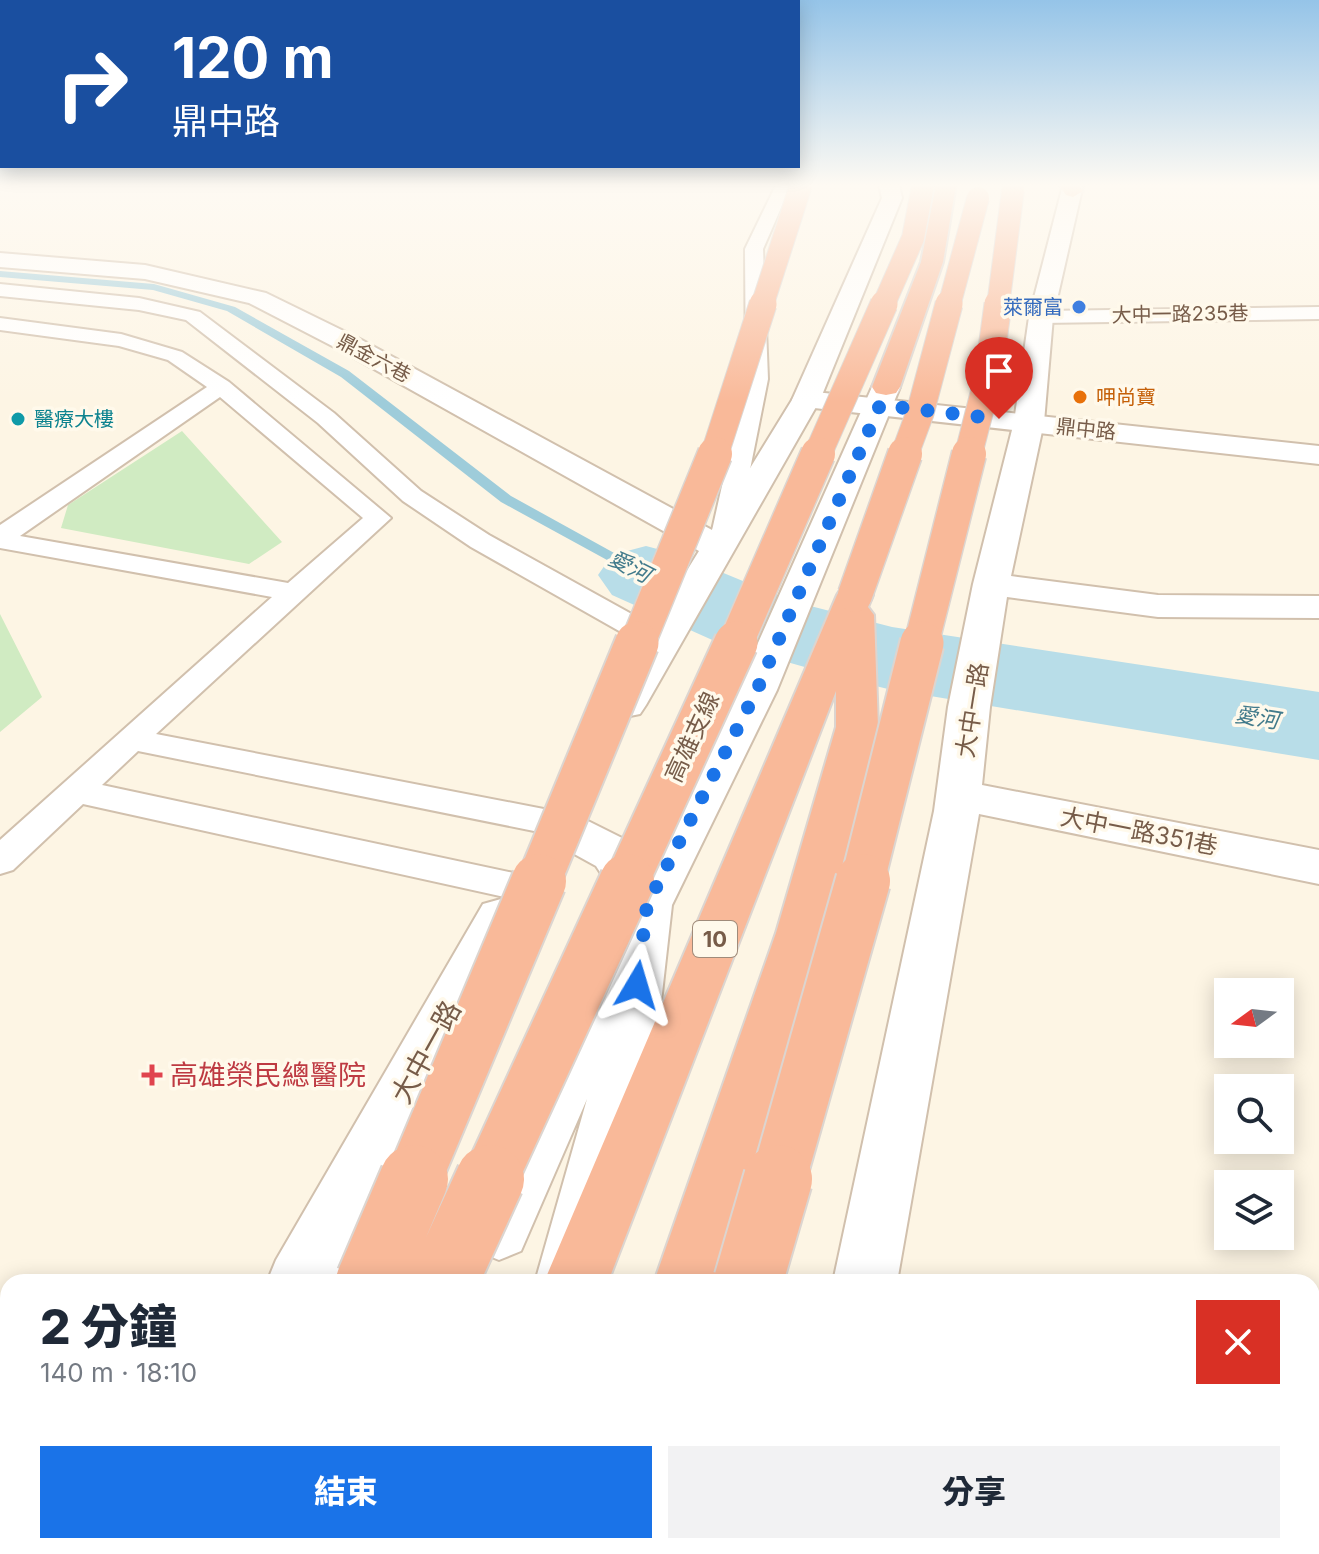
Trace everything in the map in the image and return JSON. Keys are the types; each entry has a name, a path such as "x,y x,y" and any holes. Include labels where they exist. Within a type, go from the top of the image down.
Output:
{"highway":[{"path":"373,1274 712,463 778,258"},
{"name":"高雄支線","path":"447,1274 731,654 904,258"},
{"path":"883,396 933,258"},
{"name":"10","path":"579,1274 855,595 920,413 971,258"},
{"path":"750,1274 847,945 988,378 991,258"},
{"path":"689,1274 801,933 857,727 855,595"}],"street":[{"name":"大中一路","path":"303,1274 554,823 806,400 871,258"},
{"name":"大中一路","path":"846,1274 870,1259 960,795 969,707 991,584 1029,422 1041,317 1055,258"},
{"name":"鼎金六巷","path":"0,260 145,272 257,298 349,344 719,544"},
{"name":"鼎中路","path":"806,400 883,396 1029,422 1319,455"},
{"path":"481,1274 647,905 772,655 883,396"},
{"path":"991,584 1158,606 1319,607"},
{"name":"大中一路351巷","path":"960,795 1319,867"},
{"path":"554,823 613,854 647,905 632,1020 616,1100 569,1274"}],"lane":[{"path":"719,544 757,379 754,258"},
{"path":"0,290 139,304 193,316 326,418 412,496 480,541 663,641"},
{"name":"大中一路235巷","path":"1041,317 1319,313"},
{"path":"0,324 115,339 175,356 221,387 378,518 292,592 0,861"},
{"path":"15,345 115,339"},
{"path":"0,538 221,387"},
{"path":"0,538 292,592"},
{"path":"130,739 554,823"},
{"path":"76,791 518,887"}],"green space":[{"path":"182,431 282,542 249,564 61,528 68,505"},
{"path":"0,614 42,697 0,732"}],"waterway":[{"name":"愛河","path":"0,274 154,287 231,309 345,374 506,499 646,575"},
{"name":"愛河","path":"646,575 755,622 888,658 1319,726"}],"place":[{"name":"萊爾富","path":"1079,307"},
{"name":"呷尚寶","path":"1080,397"},
{"name":"醫療大樓","path":"18,419"},
{"name":"高雄榮民總醫院","path":"152,1075"}],"route":[{"path":"637,985 647,905 757,690 880,405 999,419"}]}
